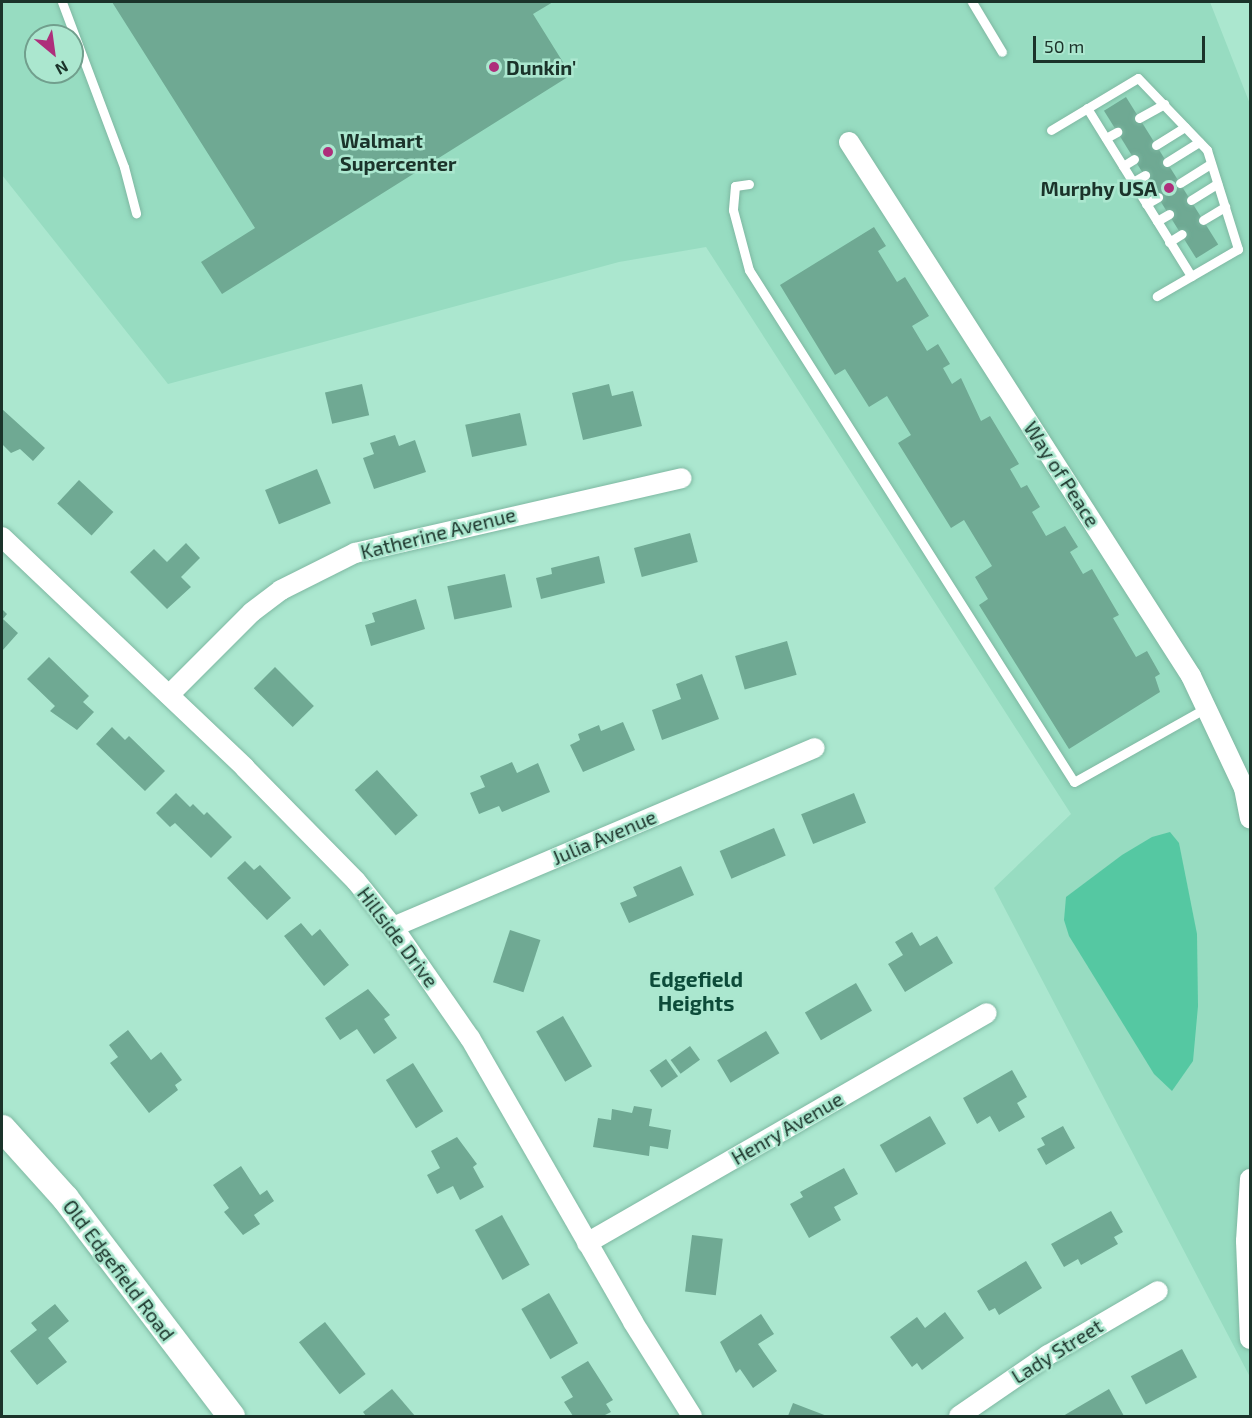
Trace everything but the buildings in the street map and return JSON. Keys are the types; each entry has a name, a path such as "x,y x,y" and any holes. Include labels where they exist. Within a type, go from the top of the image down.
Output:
{"street":[{"name":"Way of Peace","path":"849,142 1209,706 1244,788 1251,818"},
{"name":"Katherine Avenue","path":"169,695 252,612 281,590 355,553 682,478"},
{"name":"Hillside Drive","path":"2,537 169,695 348,873 393,927 470,1038 587,1243 692,1416"},
{"name":"Julia Avenue","path":"393,927 815,748"},
{"name":"Henry Avenue","path":"587,1243 987,1013"},
{"name":"Old Edgefield Road","path":"2,1128 65,1198 231,1416"},
{"path":"1251,1179 1248,1241 1251,1339"},
{"name":"Lady Street","path":"959,1416 1048,1355 1158,1291"}],"lane":[{"path":"62,2 124,167 136,213"},
{"path":"972,2 1002,52"},
{"path":"1051,130 1138,78 1199,141 1211,164 1238,249 1157,296"},
{"path":"1139,118 1164,104"},
{"path":"1087,108 1191,276"},
{"path":"1156,145 1185,127"},
{"path":"1106,138 1117,132"},
{"path":"1167,162 1199,141"},
{"path":"1123,166 1134,159"},
{"path":"1180,183 1211,164"},
{"path":"1133,182 1145,175"},
{"path":"748,183 735,186 733,210 749,270 1074,783 1209,706"},
{"path":"1191,200 1217,184"},
{"path":"1146,204 1158,197"},
{"path":"1203,220 1225,207"},
{"path":"1157,221 1169,214"},
{"path":"1170,242 1182,234"}],"shaded area":[{"path":"2,2 1210,2 1250,104 1250,1377 994,888 1071,814 706,247 619,262 168,384 2,175"},
{"path":"1170,832 1179,843 1197,934 1198,1006 1193,1061 1172,1091 1154,1074 1069,936 1064,920 1066,897 1122,855 1152,837"}],"place":[{"name":"Dunkin'","path":"494,67"},
{"name":"Walmart Supercenter","path":"328,152"},
{"name":"Murphy USA","path":"1169,188"}],"district":[{"name":"Edgefield Heights","path":"696,991"}]}
